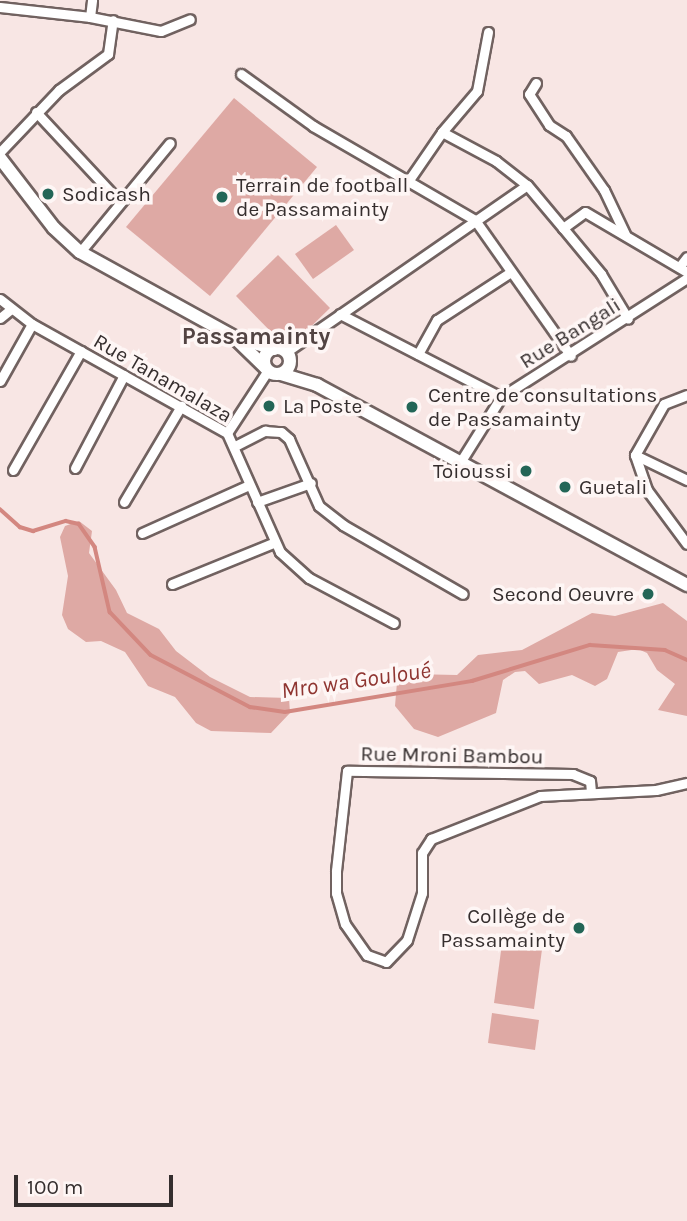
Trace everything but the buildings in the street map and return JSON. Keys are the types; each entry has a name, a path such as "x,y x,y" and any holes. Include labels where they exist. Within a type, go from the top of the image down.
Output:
{"main road":[{"path":"0,159 54,228 80,252 234,337 284,354 317,384"},
{"path":"234,337 271,370 317,384 459,464 687,586"},
{"path":"271,370 266,354 284,354"},
{"path":"271,370 284,354"}],"street":[{"path":"90,17 92,0"},
{"path":"0,7 113,20 161,31 190,19"},
{"path":"0,152 36,112 108,54 113,20"},
{"path":"409,180 442,132 477,91 488,32"},
{"path":"241,74 313,126 475,220 571,355"},
{"path":"536,83 529,94 549,125 566,136 604,190 625,234"},
{"path":"36,112 119,201"},
{"path":"442,132 496,161 527,185 601,274 628,319"},
{"path":"80,252 119,201 170,143"},
{"path":"284,354 527,185"},
{"path":"564,228 585,212 684,269 687,257"},
{"path":"418,354 437,320 511,272"},
{"name":"Rue Bangali","path":"459,464 501,397 628,319 687,278"},
{"name":"Rue Tanamalaza","path":"0,299 10,310 32,324 228,433 236,446 273,542 309,578 394,623"},
{"path":"0,318 10,310"},
{"path":"340,314 501,397"},
{"path":"0,381 32,324"},
{"path":"13,470 81,351"},
{"path":"228,433 271,370"},
{"path":"75,468 124,375"},
{"path":"687,396 663,404 635,455 647,491 687,544"},
{"path":"124,502 181,406"},
{"path":"236,446 265,431 281,432 311,483 320,506 343,525 463,594"},
{"path":"635,455 687,480"},
{"path":"257,502 311,483"},
{"path":"142,533 249,485"},
{"path":"172,584 273,542"},
{"name":"Rue Mroni Bambou","path":"347,771 573,774 590,781 591,792 540,796 431,839 422,853 422,893 407,940 386,962 373,960 360,947 345,924 336,893 347,771"},
{"path":"591,792 656,790 687,783"}],"shaded area":[{"name":"Terrain de football de Passamainty","path":"234,98 317,167 210,296 126,227"},
{"path":"336,225 354,250 313,279 295,254"},
{"path":"278,255 330,308 293,344 277,338 236,296"},
{"path":"79,521 92,531 89,553 116,590 127,613 159,629 176,651 210,677 250,697 289,698 290,713 271,733 211,731 196,723 175,697 148,686 125,652 101,641 86,642 68,629 62,615 68,576 60,537 65,526"},
{"path":"663,603 687,621 687,716 658,710 675,684 657,670 647,653 638,649 618,652 607,679 595,686 572,675 539,684 525,671 515,672 503,680 496,713 438,737 414,729 395,706 397,682 410,674 457,675 478,655 522,650 592,613 615,616"},
{"path":"503,936 543,942 534,1009 494,1003"},
{"path":"492,1013 539,1020 535,1050 488,1043"}],"waterway":[{"name":"Mro wa Gouloué","path":"0,509 20,527 33,531 66,521 79,524 95,547 110,612 151,655 250,707 285,712 472,681 590,645 665,650 687,660"}],"place":[{"name":"Sodicash","path":"48,194"},
{"name":"Terrain de football de Passamainty","path":"222,197"},
{"name":"La Poste","path":"269,406"},
{"name":"Centre de consultations de Passamainty","path":"412,407"},
{"name":"Toioussi","path":"526,471"},
{"name":"Guetali","path":"565,487"},
{"name":"Second Oeuvre","path":"648,594"},
{"name":"Collège de Passamainty","path":"579,928"}],"district":[{"name":"Passamainty","path":"256,337"}]}
